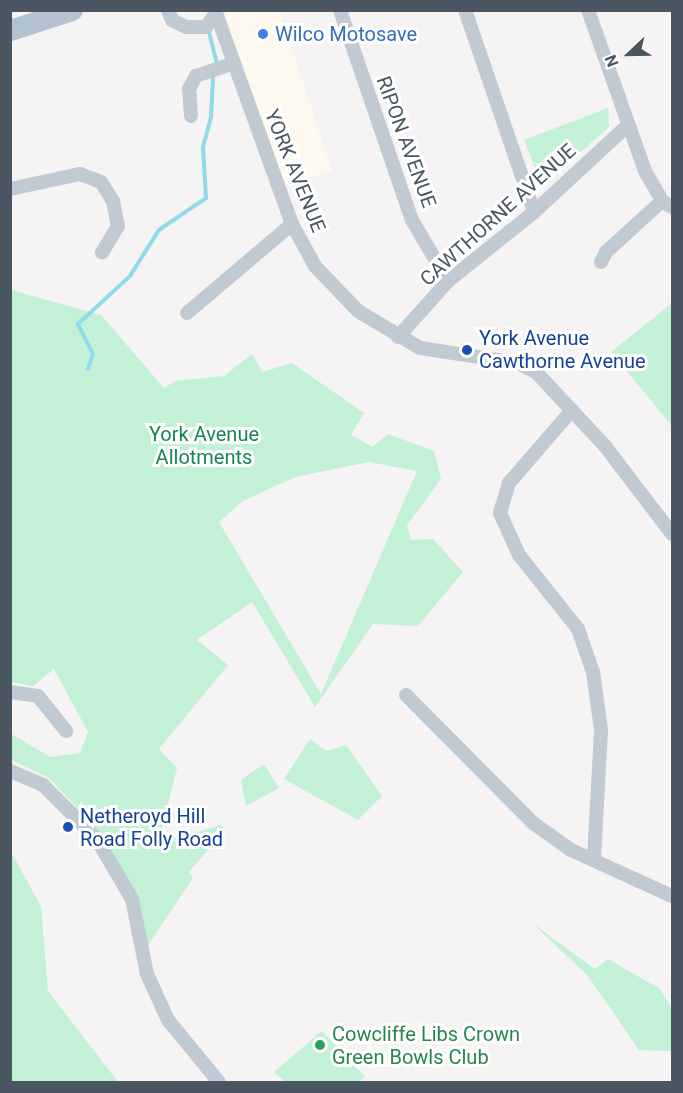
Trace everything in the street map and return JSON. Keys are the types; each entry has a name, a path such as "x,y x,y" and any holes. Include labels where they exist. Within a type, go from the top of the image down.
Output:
{"main road":[{"path":"10,30 72,10"}],"street":[{"name":"YORK AVENUE","path":"168,10 172,20 186,27 206,27 216,12"},
{"name":"RIPON AVENUE","path":"340,10 412,220 448,281"},
{"path":"465,10 534,212"},
{"path":"588,10 628,125 667,204 606,252 600,262"},
{"name":"YORK AVENUE","path":"216,12 291,224 322,273 358,311 398,338 420,348 464,358 518,363 536,372 572,410 672,534"},
{"path":"191,116 189,89 195,76 234,63"},
{"name":"CAWTHORNE AVENUE","path":"398,338 448,281 534,212 628,125"},
{"path":"10,189 80,174 101,182 113,201 118,226 102,254"},
{"path":"187,313 291,224"},
{"path":"572,410 509,483 500,513 519,555 578,629 593,672 601,730 594,859"},
{"path":"10,692 38,696 66,731"},
{"path":"406,695 509,803 571,850 672,897"},
{"path":"10,771 43,785 96,838 132,899 147,974 168,1020 219,1083"}],"shaded area":[{"path":"227,11 279,11 332,171 285,186 225,18"}],"green space":[{"path":"608,108 609,127 542,186 524,140"},
{"name":"York Avenue Allotments","path":"11,290 101,315 164,388 175,381 224,376 252,354 262,372 292,363 364,413 351,435 373,447 388,434 434,451 441,479 407,525 411,540 433,539 463,572 418,626 373,624 315,707 252,602 197,640 228,665 159,749 177,768 158,844 221,825 225,830 189,872 193,878 148,945 100,832 49,778 11,760 10,733 50,757 80,753 88,732 54,669 33,686 11,682","holes":["369,462 417,471 321,694 219,522 243,501 295,477"]},
{"path":"672,303 672,426 611,352"},
{"path":"310,739 327,751 346,745 382,796 358,820 284,779"},
{"path":"264,764 279,788 246,806 241,780"},
{"path":"11,852 41,906 48,991 118,1082 11,1082"},
{"path":"532,923 595,969 608,959 660,989 672,1009 672,1051 639,1050 588,976"},
{"name":"Cowcliffe Libs Crown Green Bowls Club","path":"322,1031 365,1077 358,1082 285,1082 274,1072"}],"waterway":[{"path":"209,32 216,61"},
{"path":"88,369 93,354 78,324 130,276 159,230 206,198 203,147 211,117 213,78"}],"place":[{"name":"Wilco Motosave","path":"263,34"},
{"name":"York Avenue Cawthorne Avenue","path":"467,350"},
{"name":"Netheroyd Hill Road Folly Road","path":"68,827"},
{"name":"Cowcliffe Libs Crown Green Bowls Club","path":"320,1045"}]}
